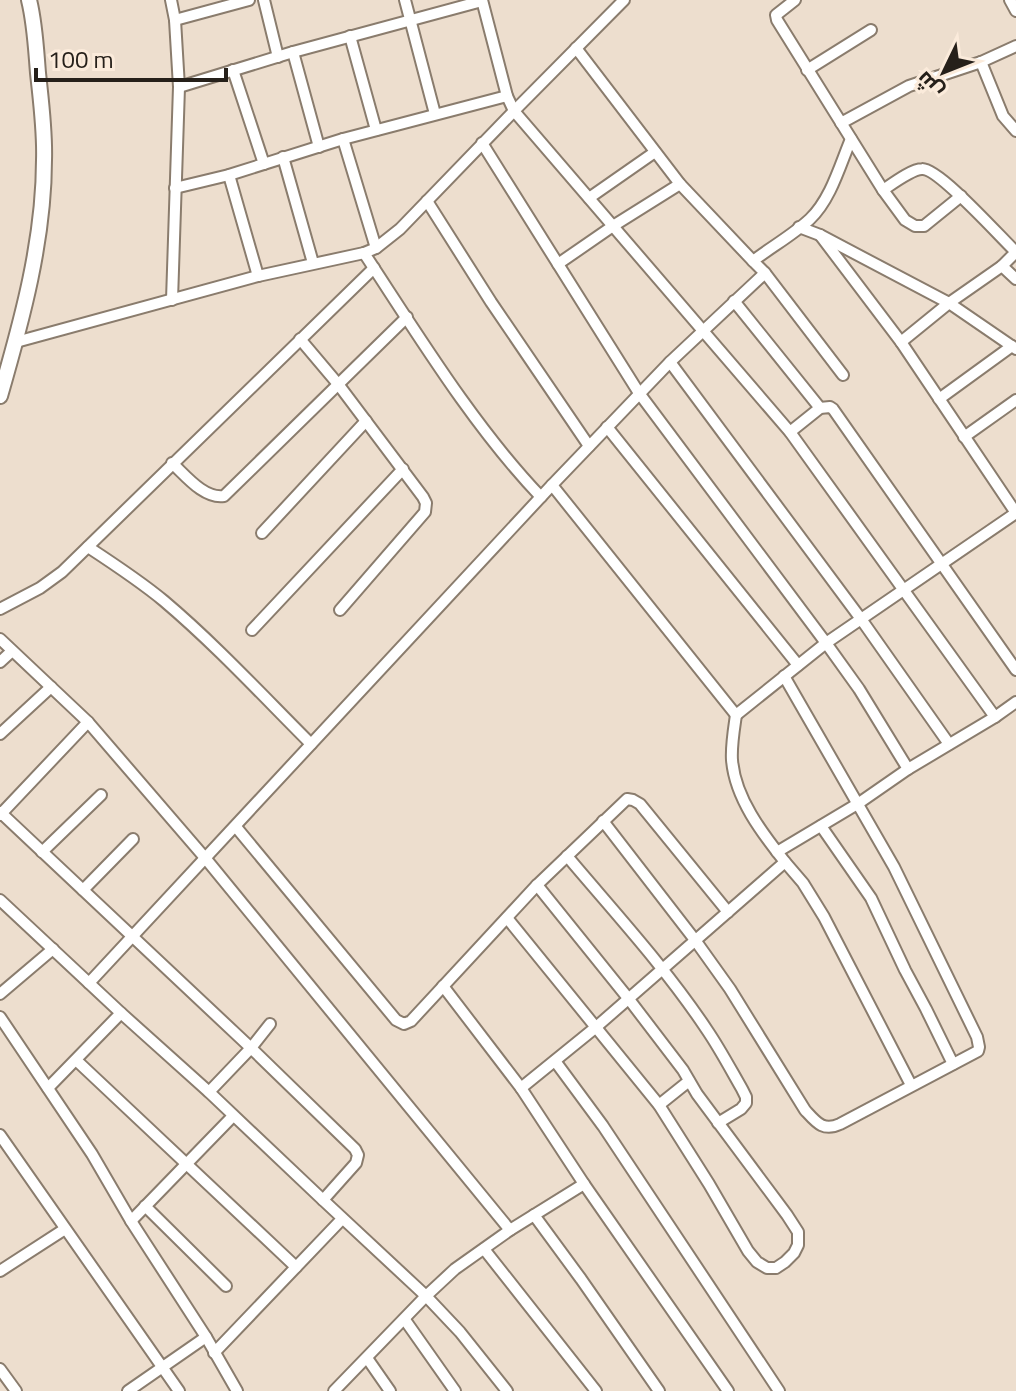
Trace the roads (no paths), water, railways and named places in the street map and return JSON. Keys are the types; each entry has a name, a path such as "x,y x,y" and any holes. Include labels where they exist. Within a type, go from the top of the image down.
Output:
{"main road":[{"path":"0,396 16,342 39,230 44,159 40,88 29,0"}],"street":[{"path":"171,0 179,87 172,300"},
{"path":"175,20 249,0"},
{"path":"264,0 278,57"},
{"path":"405,0 435,114"},
{"path":"179,87 482,0 507,96 514,111 790,432 995,717"},
{"path":"16,342 258,276 376,248 394,235 624,0"},
{"path":"795,0 776,15 777,20 905,220 915,226 924,226 961,196"},
{"path":"1010,0 1016,11"},
{"path":"807,70 871,30"},
{"path":"350,36 376,130"},
{"path":"841,123 896,92 981,62 1016,46"},
{"path":"576,48 680,184 765,273 843,375"},
{"path":"293,52 319,147"},
{"path":"981,62 1003,116 1016,131"},
{"path":"233,70 264,164"},
{"path":"175,188 507,96"},
{"path":"343,139 376,248"},
{"path":"753,261 811,218 822,204 851,139"},
{"path":"482,143 639,393 859,689 908,769"},
{"path":"589,198 655,152"},
{"path":"283,157 313,263"},
{"path":"883,190 924,168 961,196 1016,252 901,342"},
{"path":"229,175 258,276"},
{"path":"558,264 680,184"},
{"path":"427,201 589,446"},
{"path":"799,227 949,303 1014,347 939,399"},
{"path":"736,715 826,643 1016,513 901,342 820,235"},
{"path":"364,253 471,411 541,497"},
{"path":"1002,266 1016,279"},
{"path":"0,609 40,588 62,572 374,268"},
{"path":"89,983 639,393 765,273"},
{"path":"734,301 820,408"},
{"path":"172,463 205,493 224,496 407,317"},
{"path":"300,339 338,384 426,503 425,512 340,610"},
{"path":"670,362 861,619 949,744"},
{"path":"964,437 1016,400"},
{"path":"790,432 820,408 833,409 1016,670"},
{"path":"262,533 366,421"},
{"path":"607,427 798,665"},
{"path":"252,630 403,469"},
{"path":"552,485 736,715 732,759 739,791 752,815 803,883 824,917 911,1085"},
{"path":"88,547 163,600 311,744"},
{"path":"0,639 88,722 206,859 510,1230"},
{"path":"0,662 12,651"},
{"path":"603,821 695,940 730,989 805,1110 824,1128 840,1124 978,1051 977,1037 894,867 784,676"},
{"path":"0,734 51,687"},
{"path":"777,852 1016,702"},
{"path":"88,722 0,813 355,1149 358,1155 356,1163 323,1200"},
{"path":"42,852 101,795"},
{"path":"236,827 396,1020 404,1024 411,1021 537,885 627,799 640,804 728,912"},
{"path":"821,826 871,898 953,1064"},
{"path":"83,890 133,839"},
{"path":"567,856 662,969 708,1032 746,1097 741,1109 718,1123"},
{"path":"521,1088 595,1028 785,862"},
{"path":"507,918 659,1105 748,1251 757,1262 767,1268 776,1268 794,1253 798,1245 798,1232 683,1070 537,885"},
{"path":"0,900 426,1296 460,1332 507,1391"},
{"path":"0,994 53,949"},
{"path":"443,986 521,1088 728,1391"},
{"path":"48,1088 121,1013"},
{"path":"0,1017 92,1154 237,1391"},
{"path":"209,1092 270,1024"},
{"path":"76,1060 296,1267"},
{"path":"555,1061 636,1174 779,1391"},
{"path":"659,1105 689,1081"},
{"path":"131,1221 233,1116"},
{"path":"0,1135 179,1391"},
{"path":"334,1391 455,1269 584,1184"},
{"path":"145,1206 226,1286"},
{"path":"534,1215 659,1391"},
{"path":"214,1353 342,1219"},
{"path":"0,1271 65,1229"},
{"path":"484,1249 596,1391"},
{"path":"405,1320 455,1391"},
{"path":"128,1391 206,1337"},
{"path":"367,1358 390,1391"},
{"path":"0,1369 16,1391"}]}
